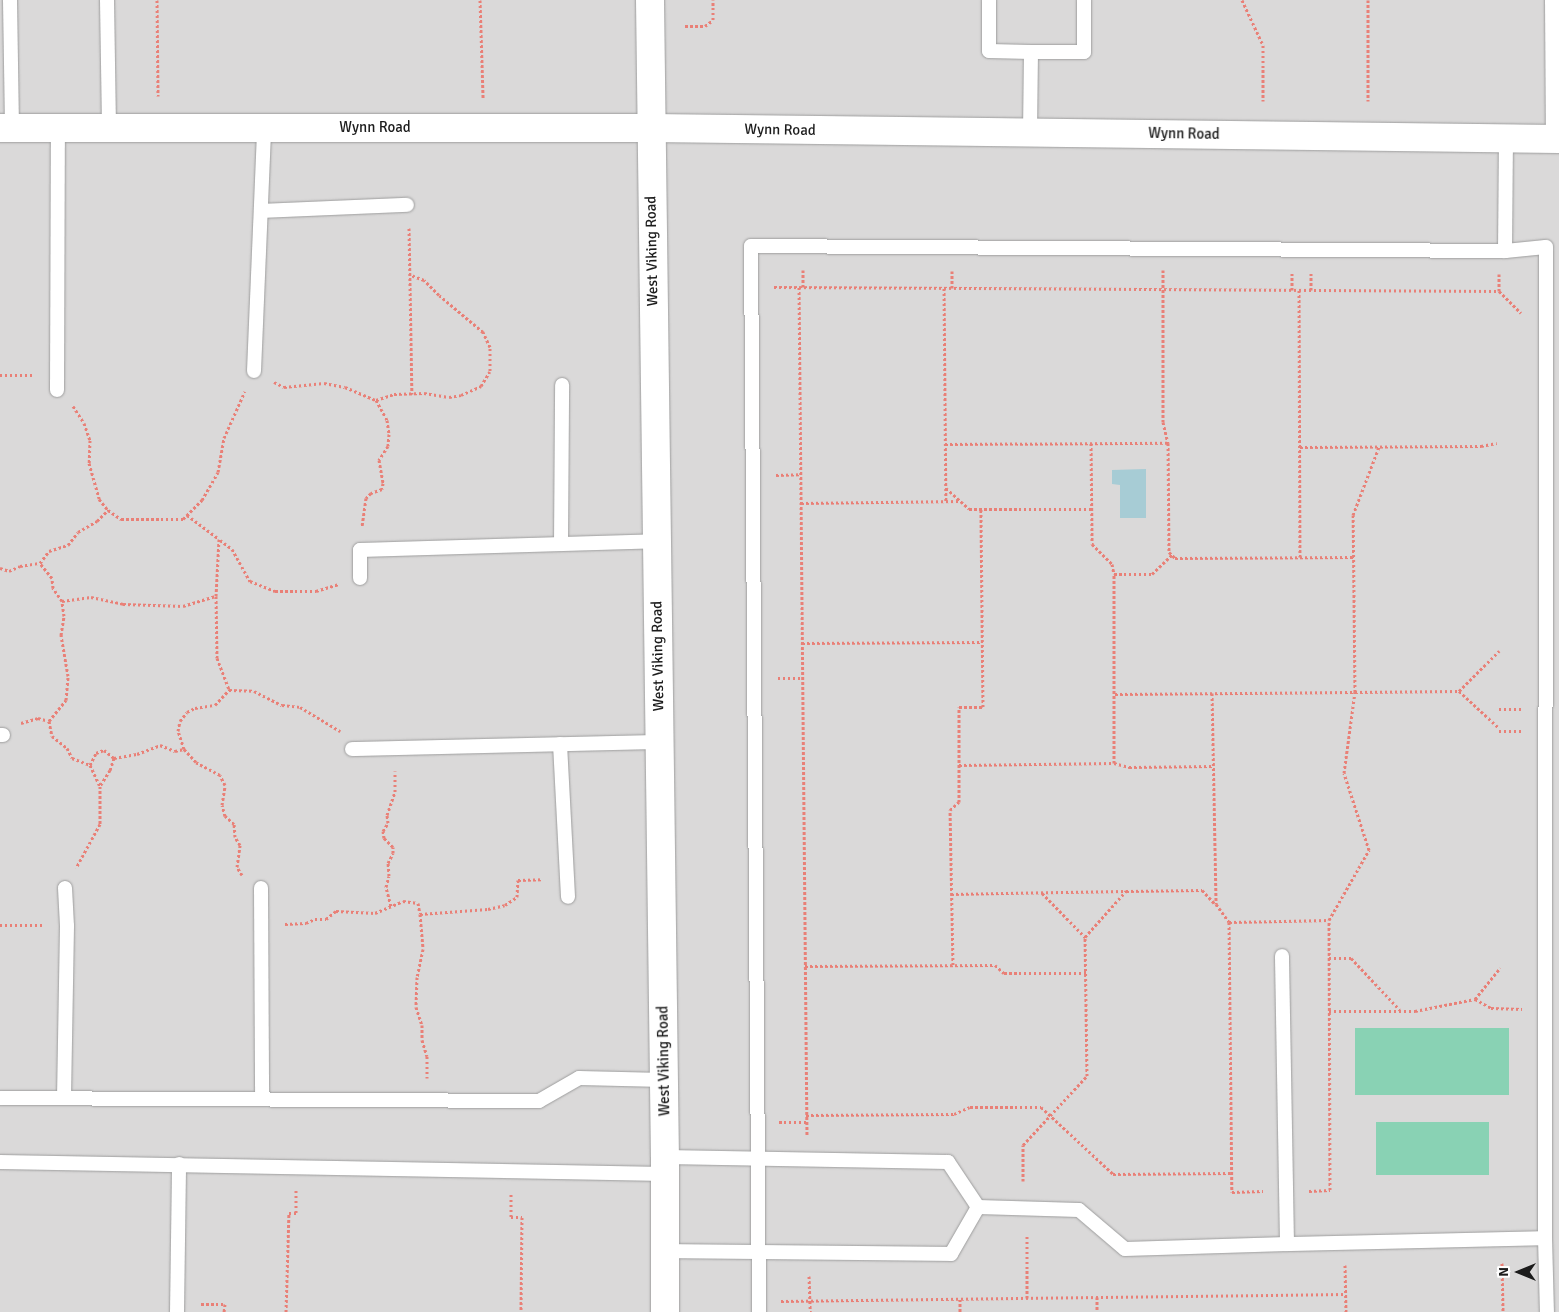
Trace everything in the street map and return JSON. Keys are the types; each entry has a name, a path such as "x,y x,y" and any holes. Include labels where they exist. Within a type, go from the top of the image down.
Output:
{"street":[{"name":"West Viking Road","path":"650,0 665,1166 665,1312"},
{"name":"Wynn Road","path":"6,128 651,128 1556,139"}],"lane":[{"path":"6,128 10,0"},
{"path":"107,0 109,128"},
{"path":"989,0 989,51 1031,52 1084,52 1084,0"},
{"path":"1552,0 1556,139"},
{"path":"1030,133 1031,52"},
{"path":"57,383 58,128"},
{"path":"254,371 264,128"},
{"path":"1502,251 1506,138"},
{"path":"261,211 407,205"},
{"path":"759,1307 751,246 1502,251 1546,248 1545,1238 1547,1312"},
{"path":"561,544 562,385"},
{"path":"360,578 360,550 656,541"},
{"path":"352,749 660,742"},
{"path":"560,744 568,897"},
{"path":"64,1098 67,926 65,888"},
{"path":"261,888 262,1098"},
{"path":"1282,956 1286,1244"},
{"path":"0,1098 539,1101 579,1078 664,1080"},
{"path":"0,1162 511,1171 665,1166 758,1159 948,1162 978,1207"},
{"path":"177,1308 179,1164"},
{"path":"978,1207 1079,1210 1124,1249 1545,1238"},
{"path":"665,1251 952,1254 978,1207"}],"path":[{"path":"157,0 158,96"},
{"path":"480,0 483,98"},
{"path":"685,26 705,26 713,20 713,0"},
{"path":"1242,0 1263,45 1263,101"},
{"path":"1368,0 1368,101"},
{"path":"407,205 411,275 412,394"},
{"path":"1163,249 1163,422 1168,443 1169,552 1175,558 1354,557"},
{"path":"1499,291 1502,251"},
{"path":"0,375 57,383 76,408 84,423 90,440 89,463 99,499 108,510 122,519 182,519 202,500 218,472 224,438 254,371 284,388 324,383 345,388 376,400 394,394 424,393 449,397 481,386 490,371 490,347 483,332 424,280 411,275"},
{"path":"751,286 1499,291 1524,316"},
{"path":"799,287 807,1160"},
{"path":"944,288 946,501"},
{"path":"1299,290 1300,557"},
{"path":"360,550 364,503 371,493 382,490 383,483 379,460 388,446 387,420 376,400"},
{"path":"1091,443 1092,544 1112,564 1114,574 1114,763"},
{"path":"945,444 1168,443"},
{"path":"1300,447 1481,446 1498,443"},
{"path":"952,894 1202,890 1216,904 1229,922 1232,1192 1330,1190 1329,920 1369,850 1344,773 1356,692 1353,515 1379,447"},
{"path":"946,488 969,510 1092,509"},
{"path":"800,503 961,501"},
{"path":"0,568 9,570 40,563 49,551 68,545 78,532 97,521 108,510"},
{"path":"952,965 950,810 959,802 959,707 982,707 981,510"},
{"path":"187,515 232,549 250,581 274,591 316,591 360,578"},
{"path":"219,539 216,596 217,658 229,690"},
{"path":"1114,574 1152,574 1172,555"},
{"path":"40,563 52,578 53,588 62,601 64,616 61,635 68,676 66,700 49,721"},
{"path":"62,601 91,597 122,604 182,606 216,596"},
{"path":"802,643 982,642"},
{"path":"1459,691 1498,651"},
{"path":"261,888 243,876 237,867 240,844 235,837 234,824 225,816 222,805 225,785 220,775 196,762 184,749 178,731 184,716 195,708 215,705 229,690 254,691 282,704 300,707 340,730 352,749"},
{"path":"1114,694 1459,691 1498,728"},
{"path":"1212,693 1216,904"},
{"path":"2,735 25,720 38,718 49,721"},
{"path":"49,721 52,736 67,748 72,758 90,765 100,786 100,824 65,888"},
{"path":"90,765 96,753 104,750 114,758 137,754 160,746 175,751 184,749"},
{"path":"391,906 386,887 389,876 388,863 393,853 393,848 384,838 383,831 388,823 387,815 395,792 394,748"},
{"path":"100,786 110,770 114,758"},
{"path":"959,765 1114,763 1129,767 1213,766"},
{"path":"420,914 505,905 516,897 518,880 566,878"},
{"path":"1085,937 1126,892"},
{"path":"1023,1181 1023,1145 1087,1076 1085,937 1042,893"},
{"path":"262,924 306,924 315,919 326,919 336,911 375,913 403,901 418,903 423,950 417,977 416,1007 422,1025 422,1040 427,1056 428,1100"},
{"path":"1229,922 1329,920"},
{"path":"0,925 67,926"},
{"path":"1329,958 1351,958 1400,1011"},
{"path":"805,966 995,965 1004,973 1086,973"},
{"path":"1329,1011 1415,1011 1475,999 1500,968"},
{"path":"1475,999 1491,1008 1545,1010"},
{"path":"806,1115 954,1114 970,1107 1041,1107 1113,1174 1232,1173"},
{"path":"286,1312 289,1213 296,1213 296,1167"},
{"path":"511,1171 511,1217 522,1217 521,1312"},
{"path":"1027,1236 1027,1298"},
{"path":"1502,1239 1503,1312"},
{"path":"1345,1242 1346,1312"},
{"path":"809,1252 810,1312"},
{"path":"759,1307 810,1301 1346,1294"},
{"path":"1097,1297 1097,1312"},
{"path":"960,1299 960,1312"},
{"path":"177,1308 225,1304 224,1312"}],"shaded area":[{"path":"0,0 1559,0 1559,1312 0,1312"}],"green space":[{"path":"1355,1028 1509,1028 1509,1095 1355,1095"},
{"path":"1376,1122 1489,1122 1489,1175 1376,1175"}],"water":[{"path":"1146,469 1146,518 1120,518 1120,485 1112,484 1112,470"}]}
